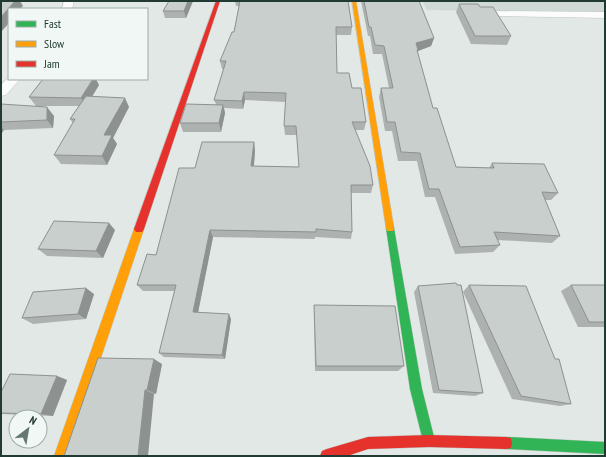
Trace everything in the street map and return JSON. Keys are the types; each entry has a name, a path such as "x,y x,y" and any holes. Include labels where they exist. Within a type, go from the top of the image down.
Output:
{"street":[{"path":"61,456 218,1"},
{"path":"354,1 416,389 429,441"},
{"path":"495,14 605,15"},
{"path":"1,92 13,80"},
{"path":"327,456 429,441 476,441 605,448"}],"shaded area":[{"path":"422,1 605,1 605,13 427,10"}],"building":[{"path":"1,1 15,1 8,8 1,17"},
{"path":"169,1 188,1 184,11 163,11"},
{"path":"240,1 348,1 352,27 336,27 337,73 349,73 352,88 361,88 366,122 352,122 370,166 373,185 351,185 352,232 316,229 316,232 210,230 193,312 229,314 222,355 159,353 176,285 137,285 147,254 156,255 179,168 195,168 202,142 254,142 251,166 299,167 296,126 284,126 286,93 244,92 242,101 214,100 226,61 220,61 232,32 234,32"},
{"path":"364,1 419,1 434,38 416,43 417,50 433,108 437,108 456,167 494,168 492,163 544,164 558,193 542,192 560,236 494,232 500,245 460,247 439,189 429,189 420,153 401,152 395,122 387,122 381,88 393,88 384,46 375,45 371,27 369,27"},
{"path":"459,4 478,4 480,7 493,7 511,36 475,36"},
{"path":"42,80 92,80 81,98 29,97"},
{"path":"86,96 125,98 104,135 112,135 102,156 54,155 75,119 70,119"},
{"path":"1,104 47,107 47,120 1,122"},
{"path":"186,104 223,105 219,123 180,123"},
{"path":"54,221 109,223 96,251 38,249"},
{"path":"456,283 457,285 461,285 483,393 439,390 418,286"},
{"path":"469,285 526,286 555,359 559,359 571,404 521,396"},
{"path":"571,285 605,285 605,322 589,322"},
{"path":"86,288 78,314 22,318 33,292"},
{"path":"314,305 395,306 404,366 316,366"},
{"path":"98,358 154,359 147,390 145,390 138,456 64,456"},
{"path":"10,374 57,376 43,409 8,409 8,413 1,413 1,392"}],"traffic: fast":[{"path":"390,228 416,389 429,441"},
{"path":"506,443 605,448"}],"traffic: slow":[{"path":"354,1 390,228"},
{"path":"61,456 139,229"}],"traffic: jam":[{"path":"139,229 218,1"},
{"path":"327,456 368,443 429,441 506,443"}]}
